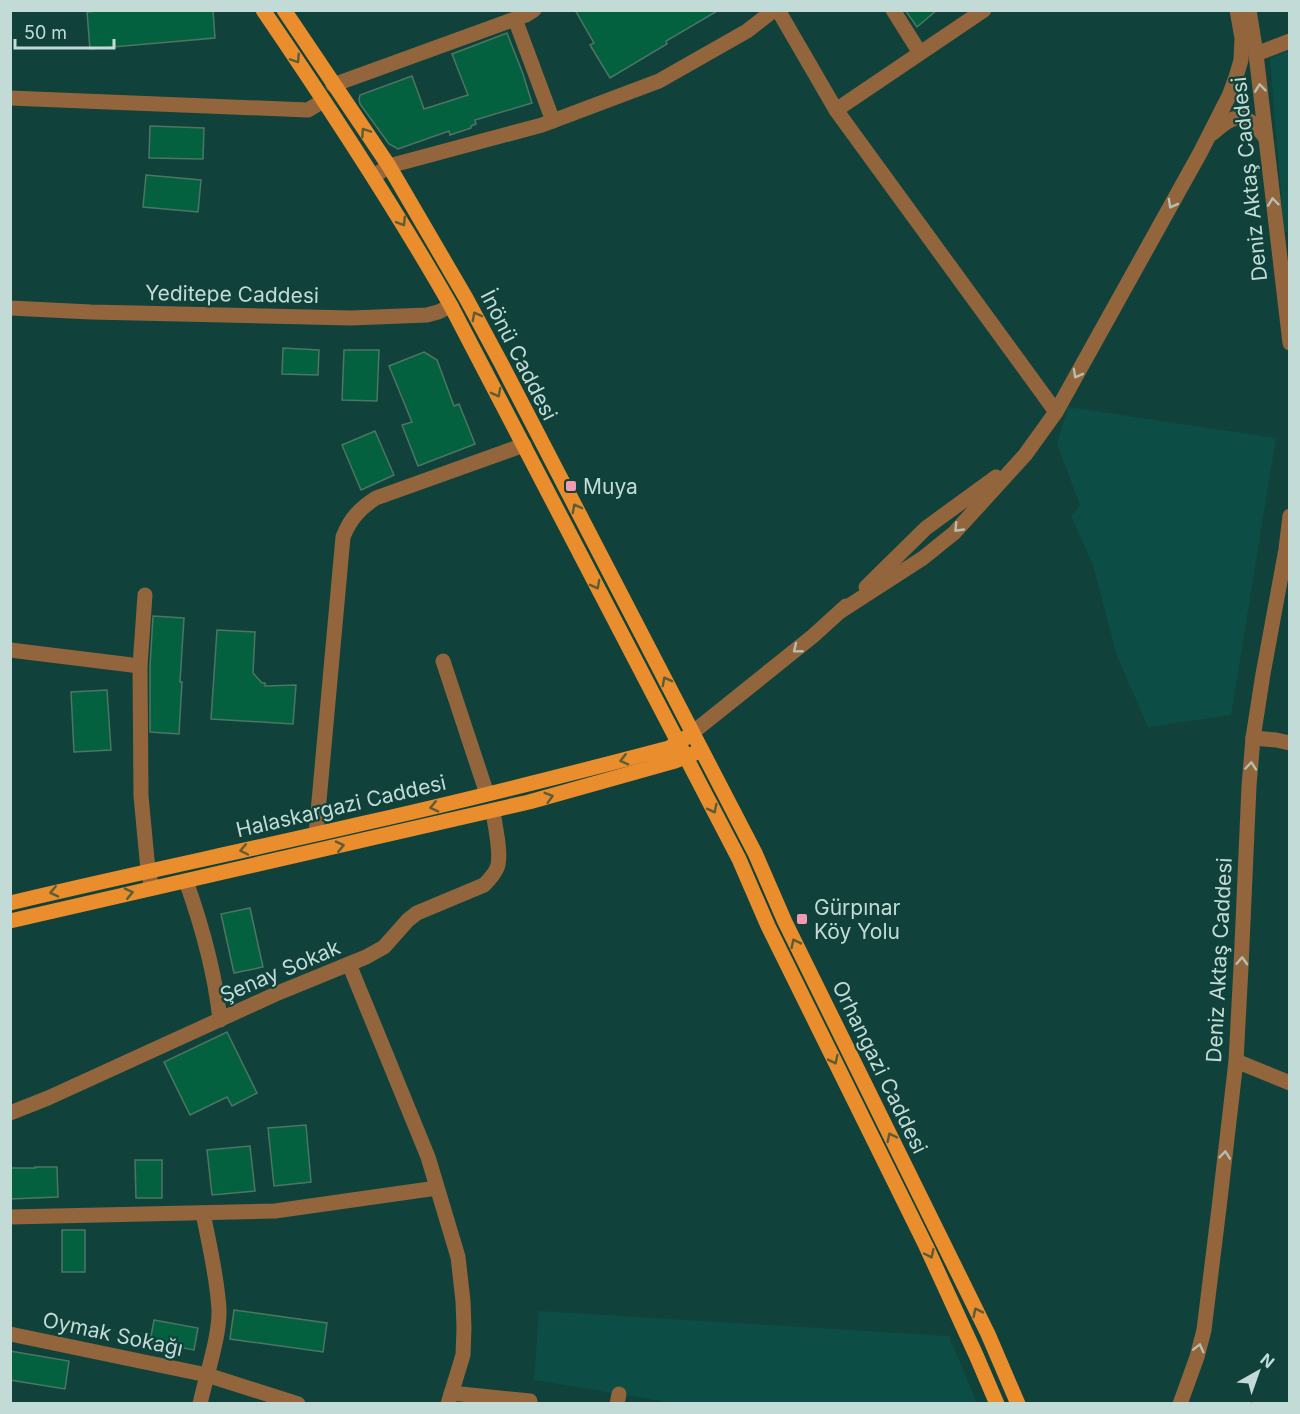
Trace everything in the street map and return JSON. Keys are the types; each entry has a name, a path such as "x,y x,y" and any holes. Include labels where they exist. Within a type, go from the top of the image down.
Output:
{"main road":[{"name":"Orhangazi Caddesi","path":"263,10 374,176 422,255 485,370 739,860 768,926 912,1217 997,1404"},
{"name":"İnönü Caddesi","path":"284,10 389,166 466,298 701,750"},
{"path":"422,255 437,247"},
{"path":"485,370 501,363"},
{"path":"524,445 540,439"},
{"path":"580,555 596,547"},
{"name":"Halaskargazi Caddesi","path":"10,903 487,794 669,748 692,733"},
{"name":"Orhangazi Caddesi","path":"701,750 755,853 785,922 927,1209 995,1350 1018,1404"},
{"path":"10,921 493,811 687,757 701,750"},
{"path":"487,794 493,811"},
{"path":"314,852 316,834"},
{"path":"739,860 755,853"},
{"path":"768,926 785,922"},
{"path":"795,981 811,975"},
{"path":"823,1038 840,1034"},
{"path":"912,1217 927,1209"},
{"path":"976,1355 995,1350"}],"street":[{"path":"333,85 534,10"},
{"path":"374,176 389,166 542,125 659,81 747,31 776,10 836,110 1056,412"},
{"path":"892,10 920,54"},
{"path":"836,110 984,10"},
{"path":"841,611 923,558 954,532 1025,455 1056,412 1200,153 1229,96 1241,60 1242,38 1238,10"},
{"name":"Deniz Aktaş Caddesi","path":"1249,10 1266,137 1284,244 1290,343"},
{"path":"514,19 553,121"},
{"path":"1256,54 1290,41"},
{"path":"10,98 308,110 323,101"},
{"path":"1200,153 1211,135 1235,117 1250,121 1266,137"},
{"name":"Yeditepe Caddesi","path":"10,308 351,318 427,315 451,306"},
{"path":"316,834 343,537 347,526 360,510 376,498 524,445"},
{"path":"692,733 813,636 926,528 1025,455"},
{"name":"Deniz Aktaş Caddesi","path":"1180,1404 1197,1357 1203,1330 1236,1061 1253,738 1288,549 1290,516"},
{"path":"145,595 140,666 141,796 148,870 152,888"},
{"path":"10,650 140,666"},
{"path":"443,661 487,794"},
{"path":"1253,738 1290,743"},
{"name":"Şenay Sokak","path":"10,1113 48,1098 278,993 366,957 384,947 417,913 484,885 497,867 498,854 493,811"},
{"path":"186,881 202,926 217,991 220,1020"},
{"path":"349,964 428,1157 458,1257 463,1301 463,1355 449,1398 530,1401"},
{"path":"1236,1061 1290,1083"},
{"path":"10,1217 275,1211 437,1188"},
{"path":"200,1404 216,1335 219,1310 203,1213"},
{"name":"Oymak Sokağı","path":"10,1334 207,1375 298,1404"}],"shaded area":[{"path":"1289,51 1289,232 1284,232 1270,58"},
{"path":"1068,407 1276,438 1231,715 1148,727 1117,656 1093,565 1071,516 1080,505 1057,444"},
{"path":"539,1311 949,1336 977,1403 673,1403 534,1380"}],"building":[{"path":"213,10 215,38 90,49 87,12"},
{"path":"575,10 719,10 610,78 590,45 594,43"},
{"path":"905,10 937,10 917,27"},
{"path":"507,33 532,103 475,120 476,124 471,128 450,135 449,131 398,149 389,144 360,104 360,95 412,76 424,109 468,95 452,54"},
{"path":"150,126 204,128 203,159 149,158"},
{"path":"146,175 201,180 198,212 143,207"},
{"path":"283,348 319,350 318,375 282,374"},
{"path":"344,350 379,350 377,401 342,400"},
{"path":"424,352 437,360 454,406 459,404 475,444 418,466 402,425 412,422 389,366"},
{"path":"375,431 394,475 361,490 342,445"},
{"path":"153,616 184,618 179,734 150,732"},
{"path":"217,630 255,632 253,673 262,683 265,683 265,686 296,685 293,724 211,719"},
{"path":"107,690 111,750 74,752 71,692"},
{"path":"250,908 263,967 234,973 221,914"},
{"path":"227,1032 257,1093 232,1106 227,1097 190,1115 164,1062"},
{"path":"306,1125 311,1182 274,1186 268,1128"},
{"path":"250,1146 255,1191 212,1195 207,1150"},
{"path":"135,1160 162,1160 162,1198 136,1198"},
{"path":"57,1167 58,1197 10,1199 10,1168"},
{"path":"62,1230 85,1230 85,1272 62,1272"},
{"path":"234,1310 327,1323 323,1352 230,1339"},
{"path":"154,1320 198,1328 194,1350 150,1342"},
{"path":"10,1351 69,1361 65,1389 10,1380"}],"place":[{"name":"Muya","path":"571,486"},
{"name":"Gürpınar Köy Yolu","path":"802,919"}]}
